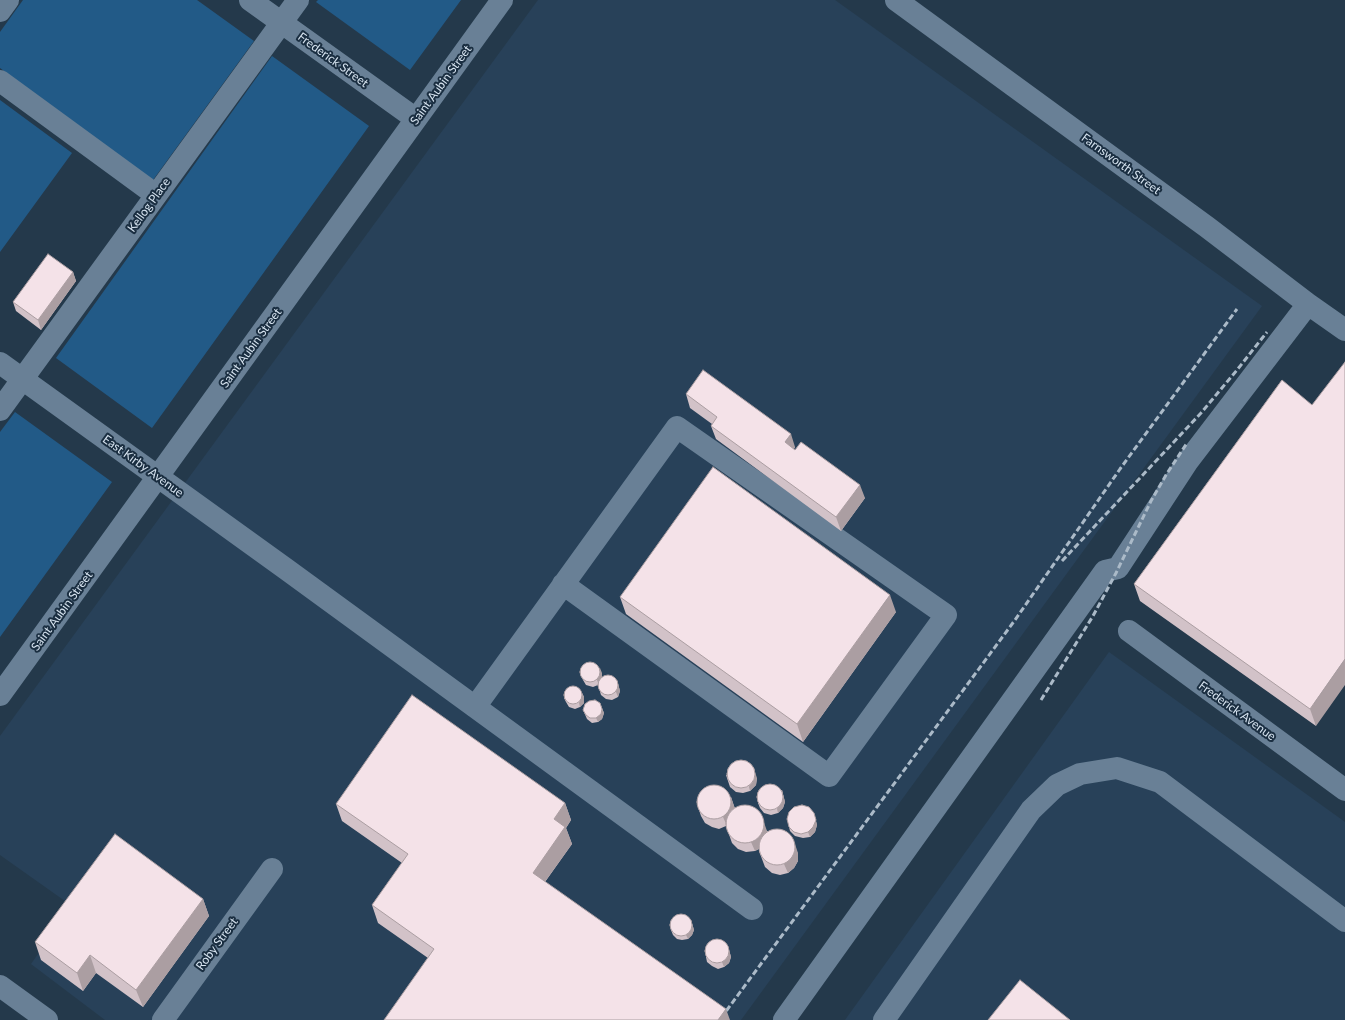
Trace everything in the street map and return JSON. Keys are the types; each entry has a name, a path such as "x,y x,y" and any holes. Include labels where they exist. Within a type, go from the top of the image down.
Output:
{"street":[{"path":"0,11 8,0"},
{"name":"Frederick Street","path":"250,0 416,120"},
{"name":"Kellog Place","path":"0,410 298,0"},
{"name":"Saint Aubin Street","path":"0,695 502,0"},
{"name":"Farnsworth Street","path":"896,0 1202,223 1308,304 1345,330"},
{"path":"0,81 156,195"},
{"path":"784,1020 1105,571 1118,568 1188,461 1308,304"},
{"name":"East Kirby Avenue","path":"0,363 475,706 752,909"},
{"path":"475,706 676,427 946,615 829,776 563,584"},
{"name":"Frederick Avenue","path":"1129,631 1345,790"},
{"path":"884,1020 1031,810 1057,785 1080,774 1117,768 1160,782 1345,921"},
{"name":"Roby Street","path":"163,1020 272,869"},
{"path":"0,986 47,1020"}],"shaded area":[{"path":"23,0 197,0 254,41 153,180 0,68 0,32"},
{"path":"318,0 461,0 410,70 316,2"},
{"path":"538,0 835,0 1262,306 741,1020 105,1020 31,964 72,906 0,855 0,736"},
{"path":"272,56 369,126 152,428 56,358"},
{"path":"0,100 72,153 0,252"},
{"path":"15,412 112,482 0,637 0,432"},
{"path":"1109,652 1345,822 1345,1020 845,1020"}],"building":[{"path":"48,254 73,272 38,320 13,302"},
{"path":"1345,362 1345,659 1310,709 1134,584 1282,380 1312,405"},
{"path":"703,370 791,434 785,442 795,450 801,442 860,485 836,517 711,426 717,417 686,394"},
{"path":"713,467 890,595 797,724 620,597"},
{"path":"590,662 597,665 600,672 597,679 590,682 583,679 580,672 583,665"},
{"path":"608,675 615,678 618,685 615,692 608,695 601,692 598,685 601,678"},
{"path":"573,686 579,689 582,695 579,701 573,704 567,701 564,695 567,689"},
{"path":"412,695 565,803 554,819 565,827 533,873 726,1009 718,1020 384,1020 434,949 372,905 408,854 336,804"},
{"path":"595,700 600,703 602,709 601,714 596,718 590,718 583,710 585,704 589,701"},
{"path":"741,760 751,764 755,774 751,784 741,788 731,784 727,774 731,764"},
{"path":"770,784 779,788 783,797 779,806 770,810 761,806 757,797 761,788"},
{"path":"711,785 717,785 721,786 728,792 731,802 730,809 724,816 717,819 711,819 707,818 700,812 697,805 697,799 698,795 704,788"},
{"path":"745,805 755,808 761,814 764,824 761,834 755,840 745,843 735,840 729,834 726,824 729,814 735,808"},
{"path":"802,805 809,807 814,813 816,820 813,827 808,832 801,834 794,832 789,827 787,819 789,812 794,807"},
{"path":"781,829 790,834 794,840 794,854 790,860 781,865 773,865 764,860 760,854 759,843 764,834 770,830"},
{"path":"115,834 203,899 136,990 90,955 77,973 35,942"},
{"path":"681,914 689,917 692,925 689,933 681,936 673,933 670,925 673,917"},
{"path":"717,939 726,942 729,951 726,960 717,963 708,960 705,951 708,942"},
{"path":"1020,980 1070,1020 988,1020"}],"railway":[{"path":"721,1018 1015,620 1120,469 1237,309"},
{"path":"1062,561 1201,413 1267,332"},
{"path":"1041,700 1093,616 1151,501 1187,443"}]}
